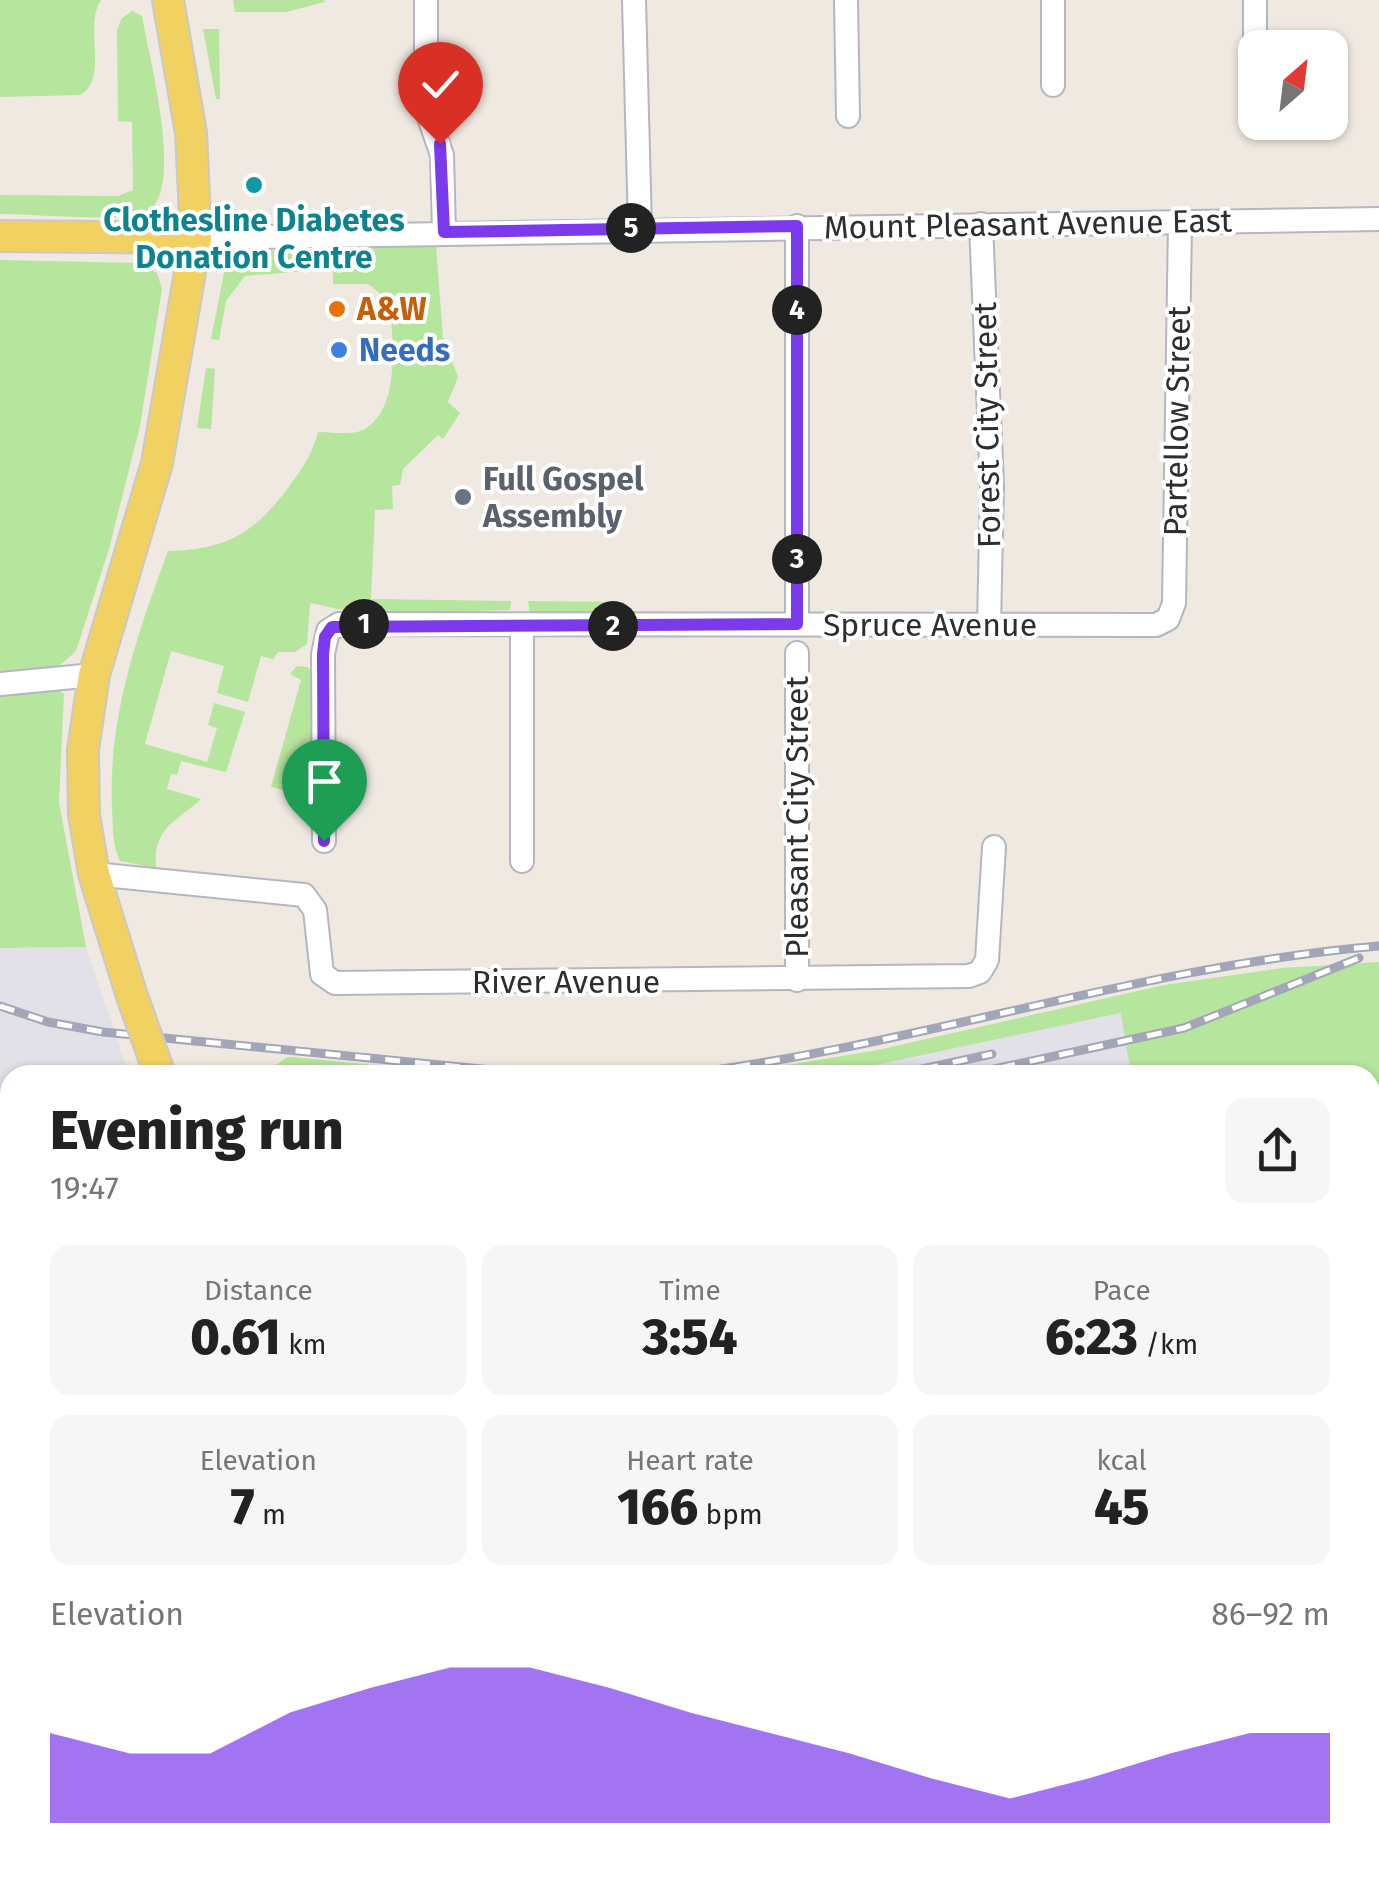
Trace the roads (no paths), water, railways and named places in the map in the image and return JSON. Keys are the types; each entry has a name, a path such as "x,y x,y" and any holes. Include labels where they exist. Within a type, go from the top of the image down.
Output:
{"main road":[{"path":"156,1065 94,874 82,784 94,675 149,500 196,238 191,133 168,0"},
{"path":"0,236 196,238"}],"street":[{"path":"426,0 426,108 442,155 444,232"},
{"path":"634,0 640,228"},
{"path":"846,0 848,116"},
{"path":"1053,0 1053,86"},
{"path":"1255,0 1255,30"},
{"name":"Mount Pleasant Avenue East","path":"196,238 640,228 1379,220"},
{"name":"Partellow Street","path":"1168,619 1174,603 1180,222"},
{"name":"Forest City Street","path":"981,224 992,486 989,626"},
{"path":"797,226 797,624"},
{"name":"Spruce Avenue","path":"324,841 323,654 325,637 332,627 1156,625 1168,619"},
{"path":"522,626 522,862"},
{"name":"Pleasant City Street","path":"797,653 797,980"},
{"path":"0,684 94,675"},
{"name":"River Avenue","path":"94,874 296,892 313,904 322,974 334,983 797,980 980,972 988,960 994,847"}],"railway":[{"path":"744,1065 852,1046 1202,971 1379,946"},
{"path":"1013,1065 1184,1028 1359,958"},
{"path":"0,1006 48,1022 103,1032 441,1065"},
{"path":"941,1065 992,1054"}],"place":[{"name":"Clothesline Diabetes Donation Centre","path":"254,185"},
{"name":"A&W","path":"337,309"},
{"name":"Needs","path":"339,350"},
{"name":"Full Gospel Assembly","path":"463,497"}]}
